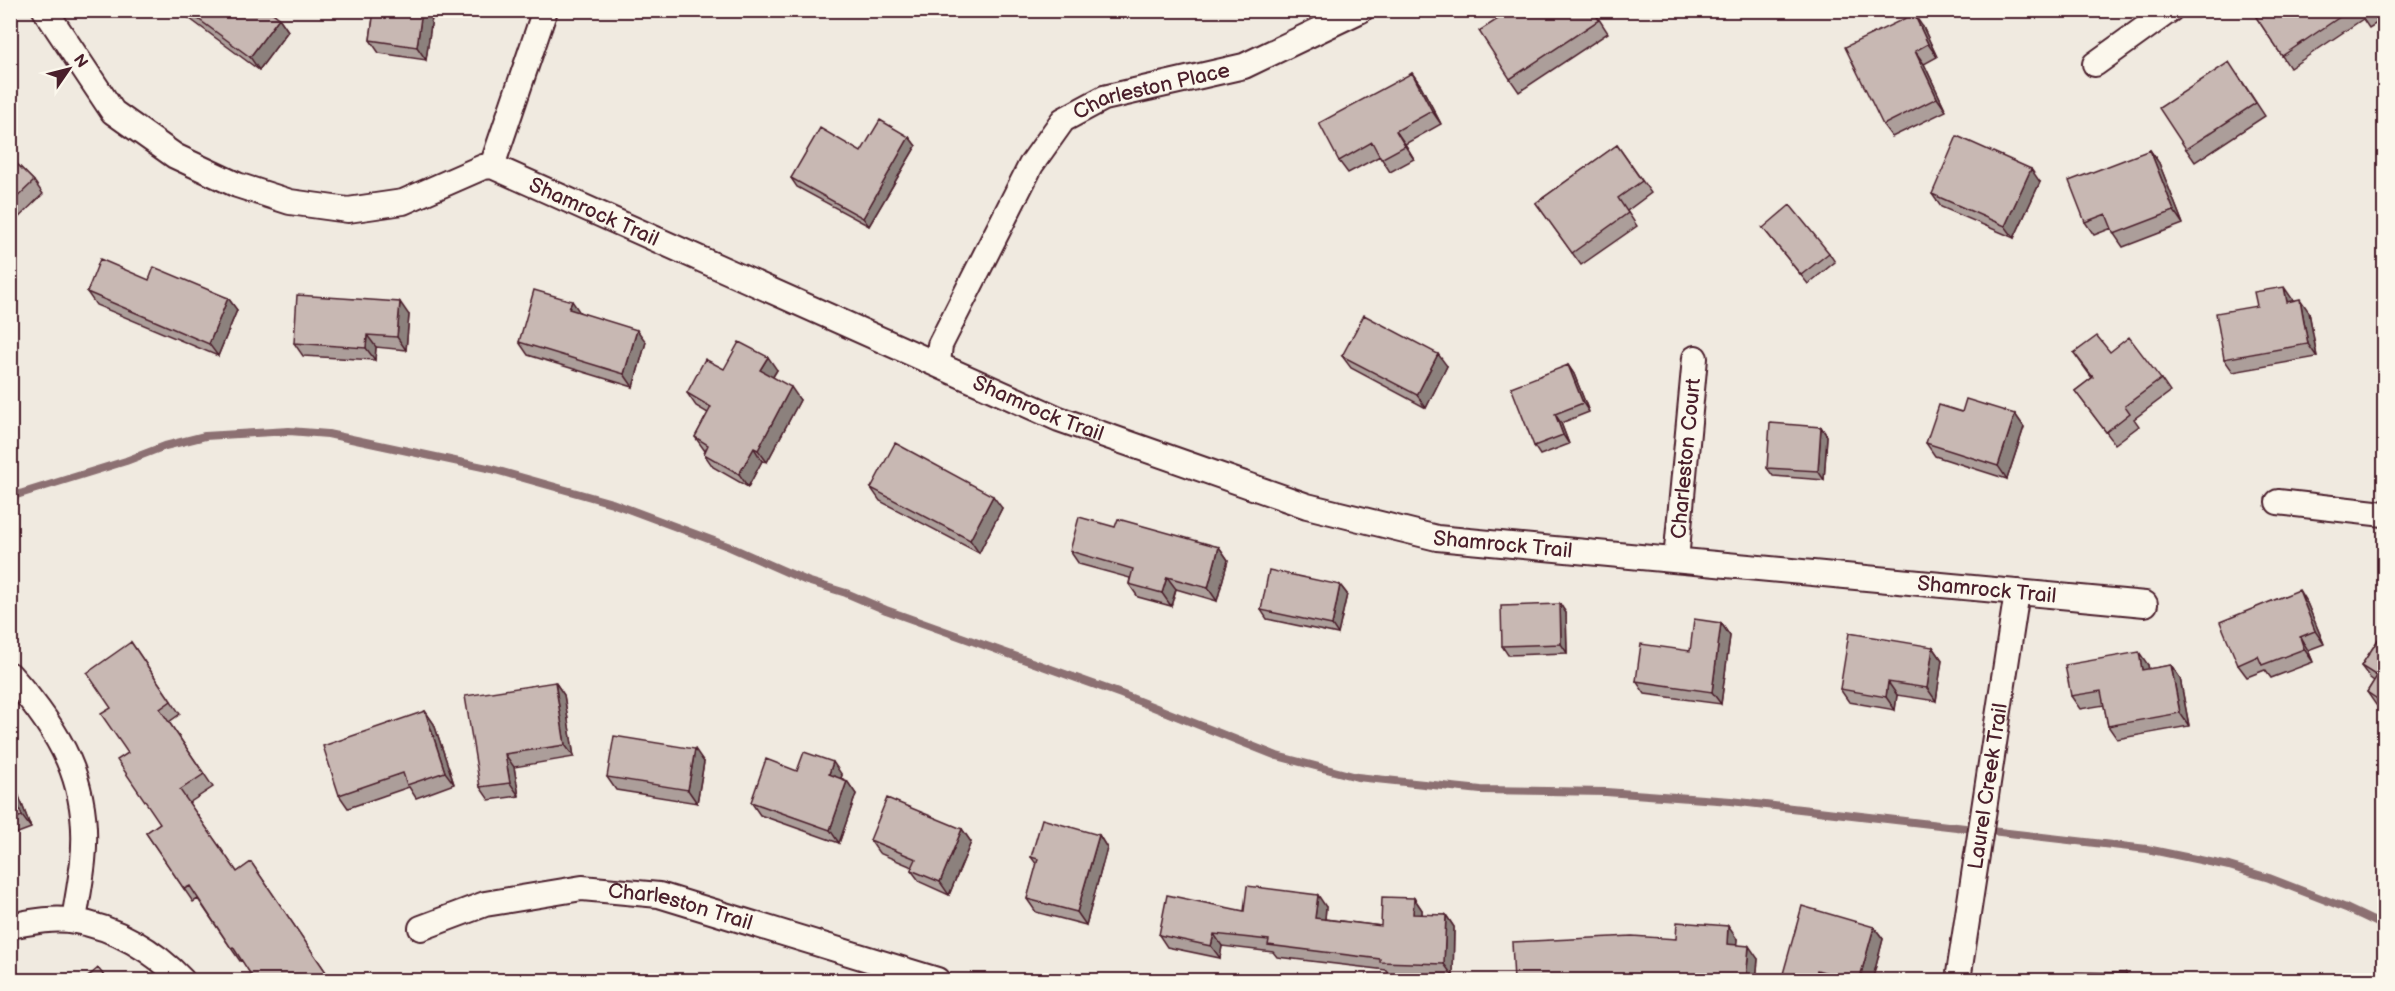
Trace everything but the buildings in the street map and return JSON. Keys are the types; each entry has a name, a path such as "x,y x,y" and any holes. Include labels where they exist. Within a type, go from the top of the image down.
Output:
{"street":[{"path":"45,10 113,112 175,156 237,185 290,202 348,210 403,202 483,167 492,166 545,10"},
{"name":"Charleston Place","path":"938,363 940,345 1031,165 1063,120 1104,98 1244,66 1361,10"},
{"path":"2095,64 2170,10"},
{"name":"Shamrock Trail","path":"492,166 938,363 1059,419 1307,506 1437,538 2145,604"},
{"name":"Charleston Court","path":"1676,560 1695,358"},
{"path":"2278,502 2385,514"},
{"name":"Laurel Creek Trail","path":"1958,981 2017,592"},
{"path":"10,675 37,705 56,733 69,759 79,789 83,813 83,860 74,920"},
{"name":"Charleston Trail","path":"422,928 486,904 582,888 659,895 936,981"},
{"path":"10,926 40,921 74,920 112,933 141,947 161,961 182,981"}],"waterway":[{"path":"10,497 126,461 165,446 205,436 289,431 328,434 492,469 612,503 730,547 807,581 846,593 886,610 1121,694 1277,756 1357,777 1481,790 1606,792 1731,801 2147,849 2229,866 2269,878 2346,908 2384,926"}]}
